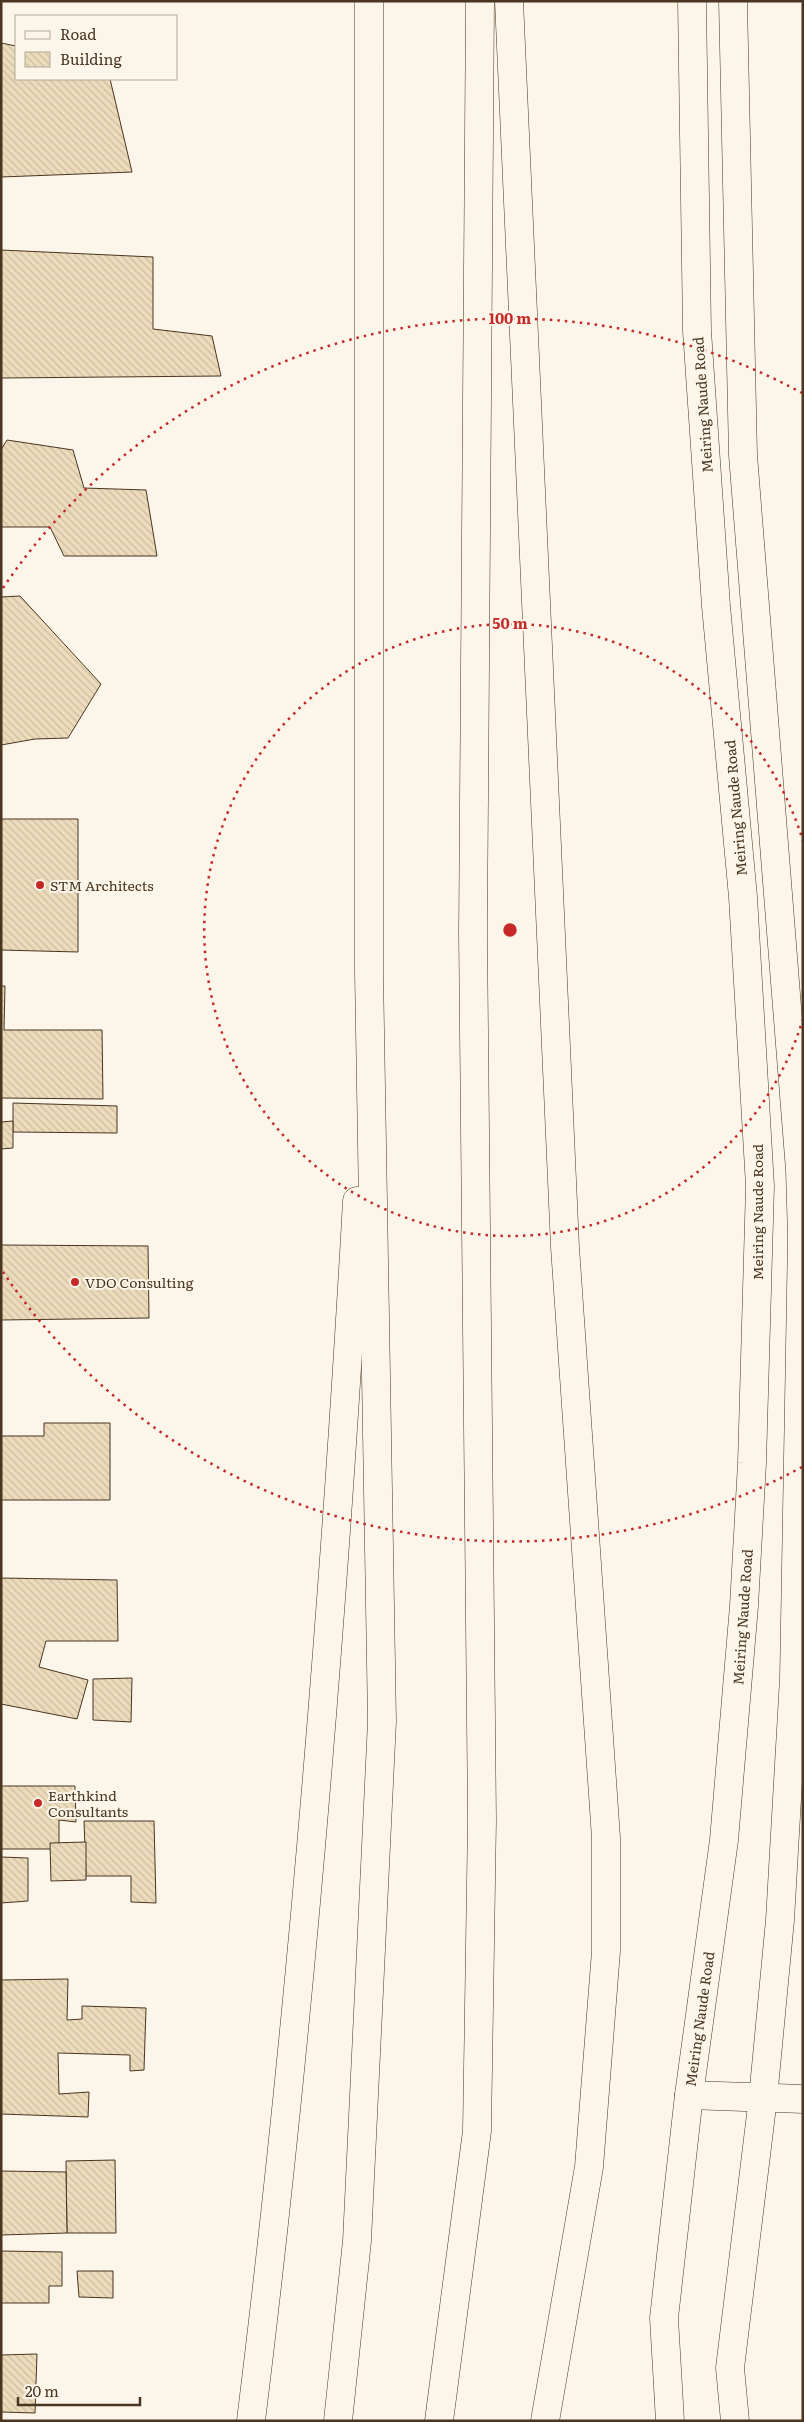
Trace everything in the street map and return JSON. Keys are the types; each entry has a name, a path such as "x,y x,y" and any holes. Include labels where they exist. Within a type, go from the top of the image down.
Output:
{"main road":[{"path":"338,2421 357,2241 382,1722 369,972 368,1"},
{"path":"440,2421 477,2131 478,2102 482,1820 473,923 480,1"},
{"path":"509,1 565,1247 606,1838 606,1951 590,2167 545,2421"},
{"name":"Meiring Naude Road","path":"670,2421 664,2318 689,2095 724,1840 744,1606 752,1463 760,1186 743,897 716,606 697,331 692,1"},
{"path":"733,1 743,455 802,1169 794,1678 780,1920 762,2098 730,2368 735,2421"},
{"path":"251,2421 279,2198 324,1713 344,1436 369,972"},
{"path":"760,1186 802,1169"},
{"path":"689,2095 803,2099"}],"building":[{"path":"1,43 15,46 15,80 110,80 132,172 1,177"},
{"path":"1,250 153,257 153,329 212,336 221,376 1,378"},
{"path":"7,440 73,450 84,488 146,490 157,556 64,556 50,527 1,527 1,450"},
{"path":"20,596 101,684 68,738 35,739 1,745 1,597"},
{"name":"STM Architects","path":"1,819 78,819 78,952 1,950"},
{"path":"1,986 5,986 4,1030 102,1030 103,1099 1,1098"},
{"path":"13,1103 117,1106 117,1133 13,1132"},
{"path":"13,1121 13,1148 1,1149 1,1122"},
{"name":"VDO Consulting","path":"1,1245 148,1246 149,1318 1,1320"},
{"path":"44,1423 110,1423 110,1500 1,1500 1,1436 44,1436"},
{"path":"1,1578 117,1580 118,1641 46,1641 39,1667 88,1680 77,1719 1,1704"},
{"path":"132,1678 131,1722 93,1720 93,1679"},
{"name":"Earthkind Consultants","path":"1,1786 75,1786 76,1822 59,1820 59,1849 1,1849"},
{"path":"84,1821 154,1821 156,1903 131,1902 131,1876 86,1876"},
{"path":"86,1842 86,1880 51,1881 50,1843"},
{"path":"1,1857 28,1858 28,1901 1,1903"},
{"path":"68,1979 67,2020 82,2019 82,2006 146,2008 144,2070 130,2071 130,2055 58,2053 59,2094 89,2092 88,2117 1,2114 1,1980"},
{"path":"115,2160 116,2233 67,2233 66,2161"},
{"path":"1,2171 66,2172 67,2233 1,2235"},
{"path":"1,2251 62,2252 62,2286 49,2286 49,2303 1,2303"},
{"path":"77,2271 113,2271 113,2298 79,2297"},
{"path":"37,2354 35,2413 1,2412 1,2355"}],"place":[{"name":"STM Architects","path":"40,885"},
{"name":"VDO Consulting","path":"75,1282"},
{"name":"Earthkind Consultants","path":"38,1803"}]}
